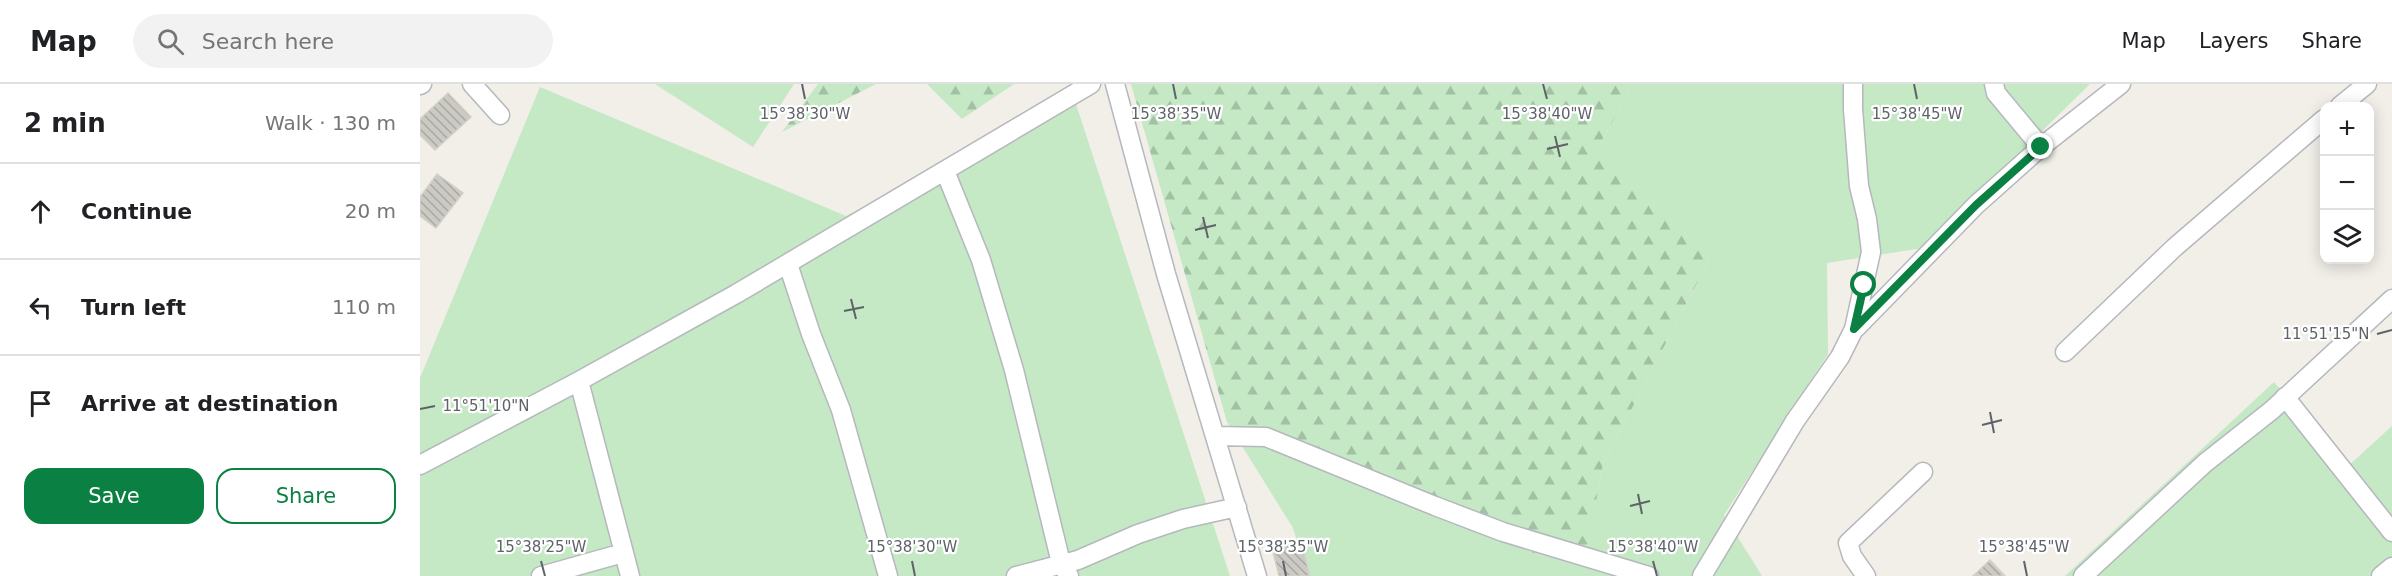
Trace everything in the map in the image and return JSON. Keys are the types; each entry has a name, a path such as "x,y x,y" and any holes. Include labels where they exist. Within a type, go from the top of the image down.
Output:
{"street":[{"path":"472,84 500,115"},
{"path":"420,465 579,381 788,264 1091,84"},
{"path":"1115,84 1166,274 1257,576"},
{"path":"1702,576 1795,422 1840,357 1854,329 1871,252 1867,219 1859,186 1853,84"},
{"path":"1994,84 1996,93 2041,147"},
{"path":"1854,329 1976,205 2041,147 2121,84"},
{"path":"2345,102 2367,84"},
{"path":"2065,352 2175,247 2320,123"},
{"path":"945,171 981,260 1014,370 1065,569"},
{"path":"788,264 811,334 841,410 888,576"},
{"path":"2083,576 2205,463 2272,410 2392,299"},
{"path":"579,381 630,576"},
{"path":"2285,397 2392,532"},
{"path":"1216,436 1266,437 1435,507 1503,532 1648,576"},
{"path":"1866,576 1852,556 1848,543 1923,472"},
{"path":"1016,576 1065,569 1078,560 1138,534 1183,519 1237,507"},
{"path":"541,576 623,553"},
{"path":"2380,576 2392,567"}],"green space":[{"path":"655,84 794,84 753,147"},
{"path":"818,84 876,84 782,132"},
{"path":"927,84 1014,84 962,119"},
{"path":"1131,84 1633,84 1599,146 1710,258 1603,464 1588,544 1552,561 1227,422"},
{"path":"1633,84 2090,84 1923,248 1827,263 1828,354 1724,515 1762,576 1308,576 1293,528 1227,422 1552,561 1588,543 1603,464 1710,258 1599,146"},
{"path":"540,87 846,216 1075,101 1230,576 420,576 420,378"},
{"path":"2274,382 2346,468 2392,426 2392,576 2065,576"}],"building":[{"path":"448,93 471,117 435,150 420,135 420,119"},
{"path":"437,174 463,193 436,228 420,216 420,197"},
{"path":"1301,541 1310,576 1279,576 1272,548"},
{"path":"1990,560 2005,576 1973,576"}],"route":[{"path":"1864,285 1854,329 1976,205 2041,147"}]}
